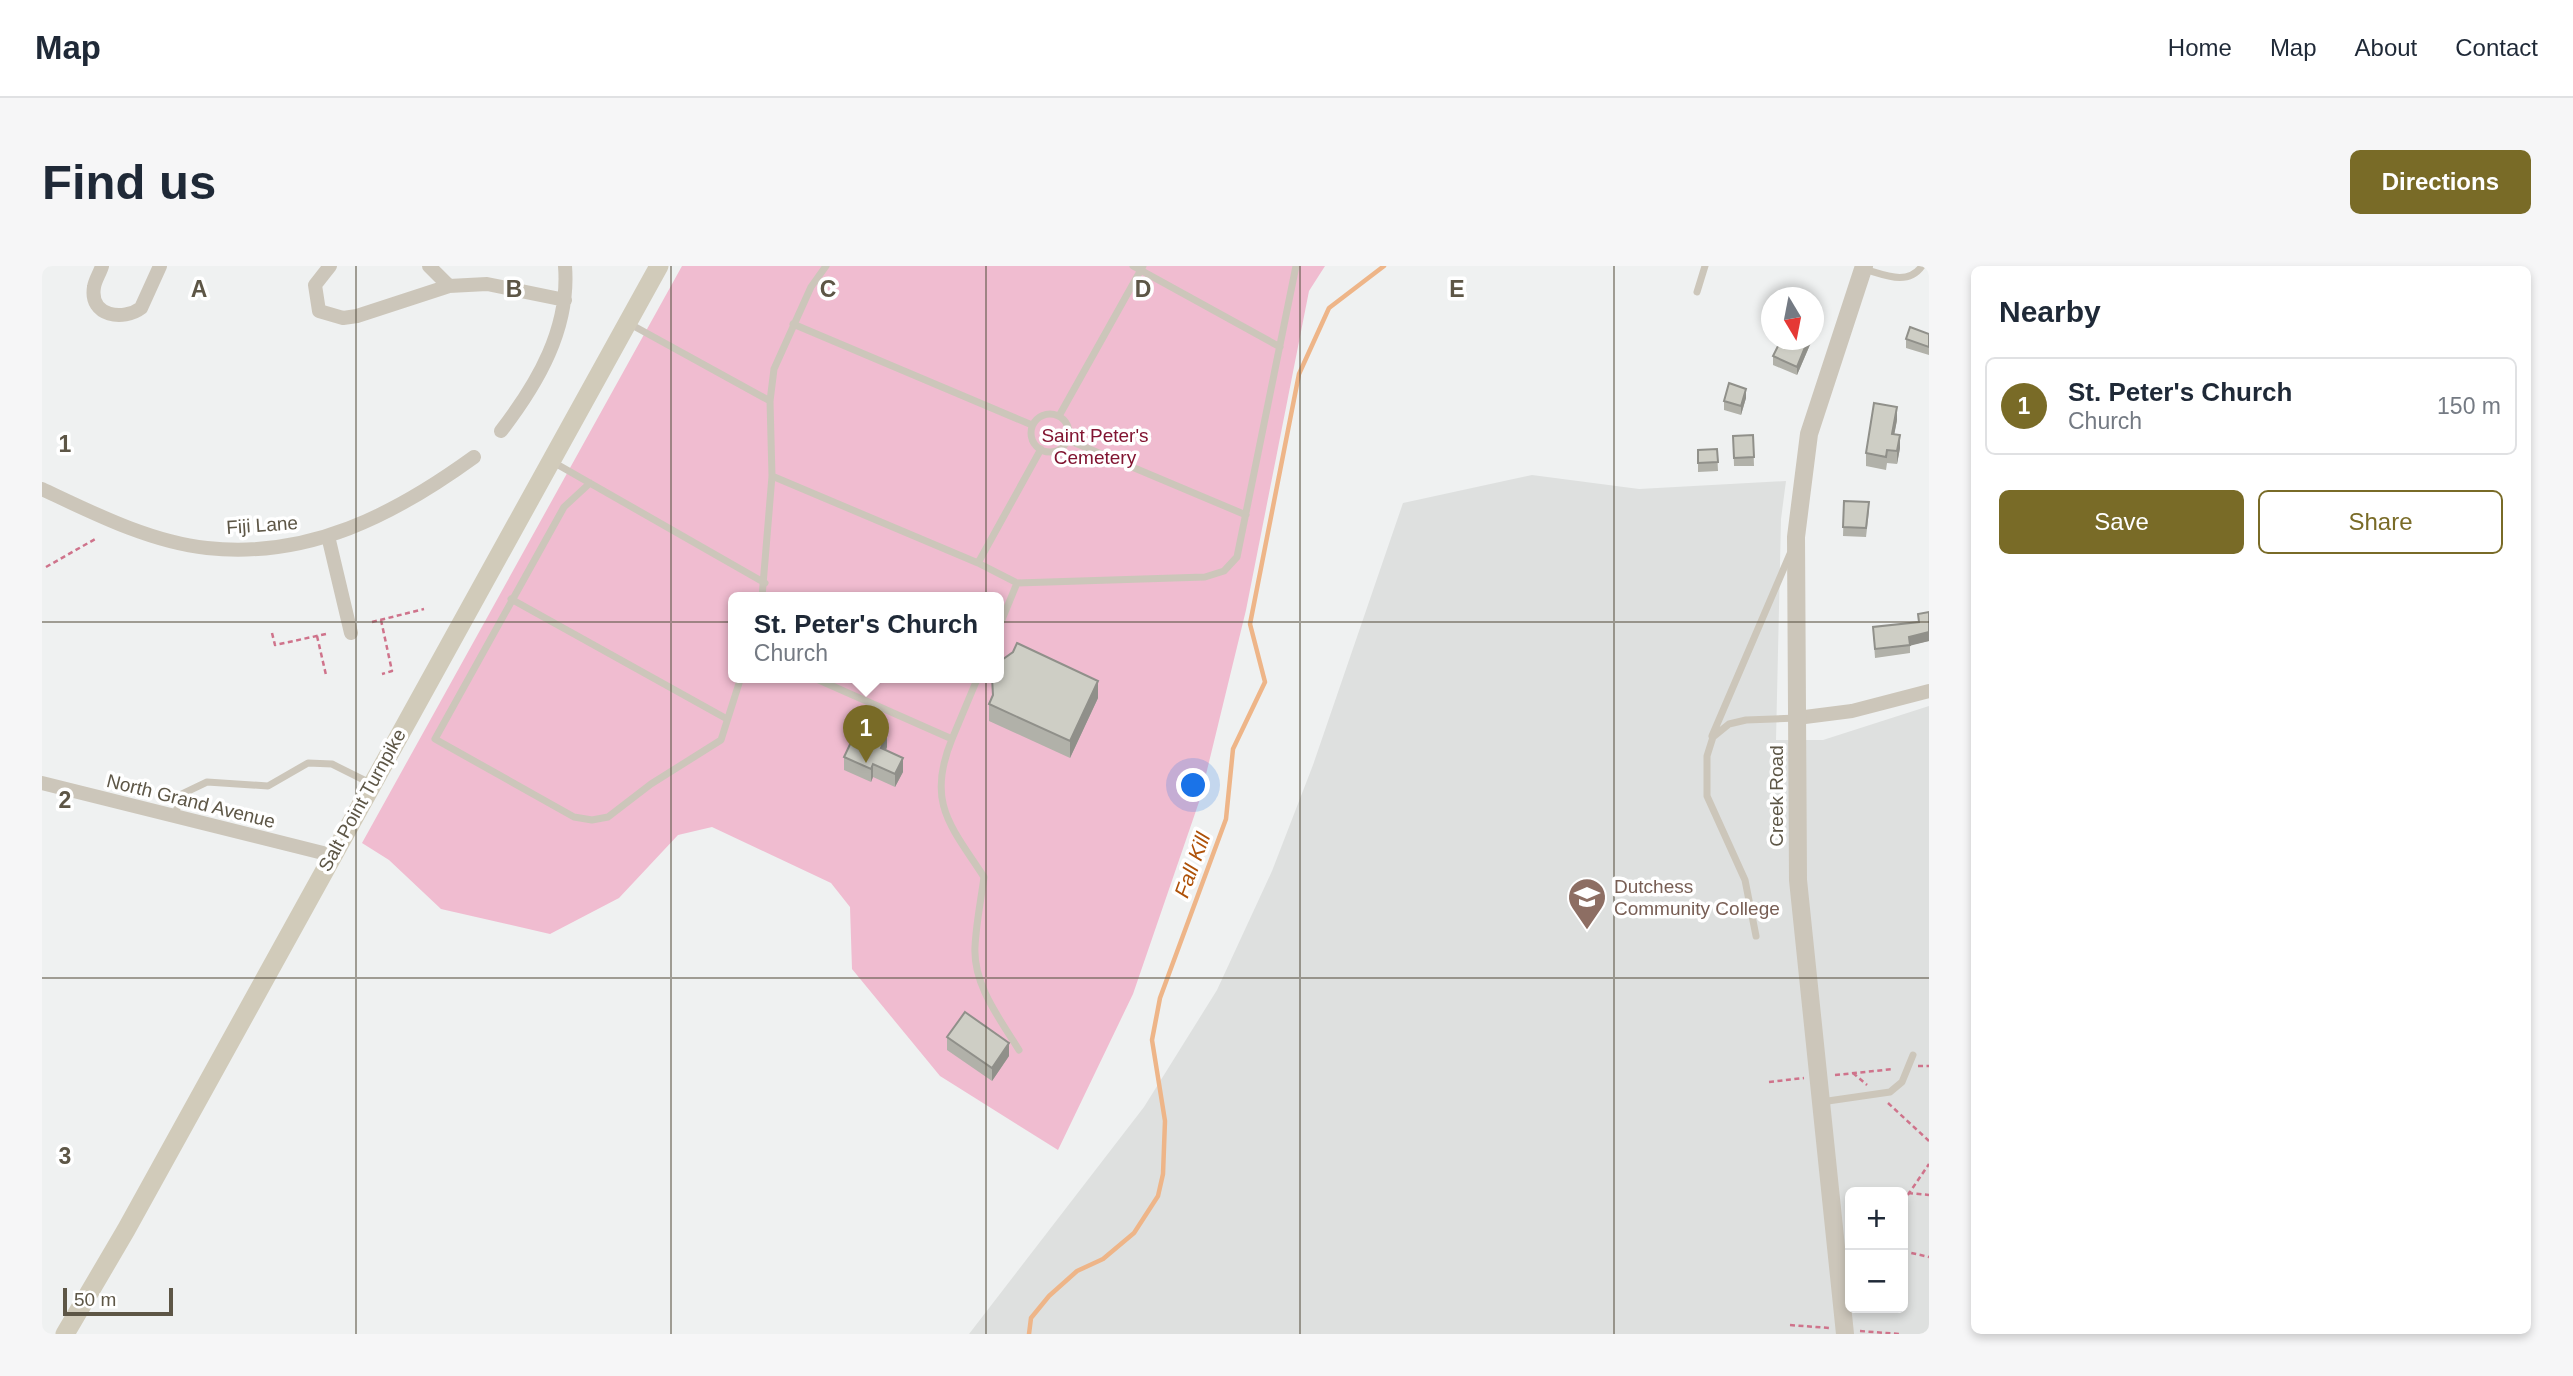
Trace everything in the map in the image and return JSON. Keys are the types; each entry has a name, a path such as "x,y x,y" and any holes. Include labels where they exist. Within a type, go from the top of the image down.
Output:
{"main road":[{"name":"Salt Point Turnpike","path":"65,1334 126,1230 331,855 660,266"}],"street":[{"path":"102,266 94,287 94,298 109,315 122,317 141,308 160,266"},
{"path":"330,266 316,285 317,303 319,311 343,318 449,286 486,285 565,300"},
{"path":"429,266 449,286"},
{"path":"502,431 542,371 564,315 565,266"},
{"name":"Creek Road","path":"1845,1334 1799,892 1796,537 1809,434 1864,267"},
{"name":"Fiji Lane","path":"42,489 90,512 154,535 207,548 262,548 328,536 402,506 474,457"},
{"path":"328,536 351,633"},
{"path":"1797,718 1839,714 1929,691"},
{"name":"North Grand Avenue","path":"42,783 331,855"}],"lane":[{"path":"763,592 772,476 770,401 774,369 811,287 826,266"},
{"path":"1133,266 1142,268 1280,347"},
{"path":"772,476 978,563 1017,583 1205,578 1224,571 1237,557 1296,266"},
{"path":"1697,292 1705,266"},
{"path":"1864,267 1902,278 1911,277 1922,266"},
{"path":"1059,416 1142,268"},
{"path":"628,323 770,401"},
{"path":"793,324 1032,425"},
{"path":"1044,415 1059,416 1068,426 1068,440 1057,450 1041,449 1031,438 1032,425 1044,415"},
{"path":"1068,440 1246,515"},
{"path":"978,563 1041,449"},
{"path":"550,460 765,583"},
{"path":"590,483 564,507 435,739 574,817 592,820 608,817 651,784 721,740 739,683"},
{"path":"1756,936 1745,880 1707,796 1705,773 1710,744 1721,709 1765,617 1796,537"},
{"path":"1004,614 1017,583"},
{"path":"511,599 727,719"},
{"path":"825,683 951,739"},
{"path":"975,683 940,766 941,797 947,820 984,877 974,949 979,977 990,1005 1019,1050"},
{"path":"1710,744 1721,729 1737,722 1797,718"},
{"path":"174,817 182,794 207,782 268,786 308,763 332,764 371,783"},
{"path":"1820,1102 1884,1094 1899,1086 1913,1055"},
{"path":"1863,1097 1864,1107"}],"path":[{"path":"46,567 97,538"},
{"path":"372,622 424,609"},
{"path":"380,620 391,671 382,674"},
{"path":"272,633 275,645 326,634"},
{"path":"317,636 326,675"},
{"path":"1919,1066 1929,1066"},
{"path":"1853,1073 1868,1086"},
{"path":"1887,1102 1929,1141"},
{"path":"1908,1193 1929,1164"},
{"path":"1908,1193 1929,1195"},
{"path":"1908,1252 1929,1257"}],"shaded area":[{"name":"Dutchess Community College","path":"1532,475 1639,489 1786,481 1781,519 1776,740 1823,740 1929,706 1929,1334 969,1334 1144,1107 1217,990 1272,871 1313,765 1403,503"}],"green space":[{"name":"Saint Peter's Cemetery","path":"682,266 1325,266 1309,291 1246,610 1200,799 1133,994 1058,1150 940,1076 852,969 850,907 831,883 712,827 678,835 619,898 550,934 441,909 389,860 362,843"}],"building":[{"path":"1910,327 1929,334 1929,347 1906,339"},
{"path":"1776,350 1804,350 1797,367 1773,356"},
{"path":"1729,383 1746,389 1741,406 1724,401"},
{"path":"1874,403 1897,407 1892,434 1900,435 1897,451 1887,450 1886,457 1866,453"},
{"path":"1753,435 1754,457 1734,458 1733,436"},
{"path":"1717,449 1718,462 1698,463 1698,450"},
{"path":"1844,501 1869,502 1866,528 1843,527"},
{"path":"1929,612 1929,632 1909,637 1910,645 1875,649 1873,627 1919,622 1918,614"},
{"path":"1017,643 1098,681 1070,741 989,704 993,695 992,683 1004,683 1004,658 1013,652"},
{"path":"861,721 887,734 881,748 903,758 895,774 873,764 871,769 844,757"},
{"path":"965,1012 1009,1043 992,1068 947,1037"}],"waterway":[{"name":"Fall Kill","path":"1029,1334 1031,1318 1049,1296 1077,1271 1103,1259 1134,1233 1158,1196 1163,1174 1165,1121 1152,1040 1160,998 1226,819 1233,749 1265,682 1250,624 1299,374 1329,308 1384,266"}],"place":[{"name":"St. Peter's Church","path":"866,763"},
{"name":"Dutchess Community College","path":"1587,931"}]}
